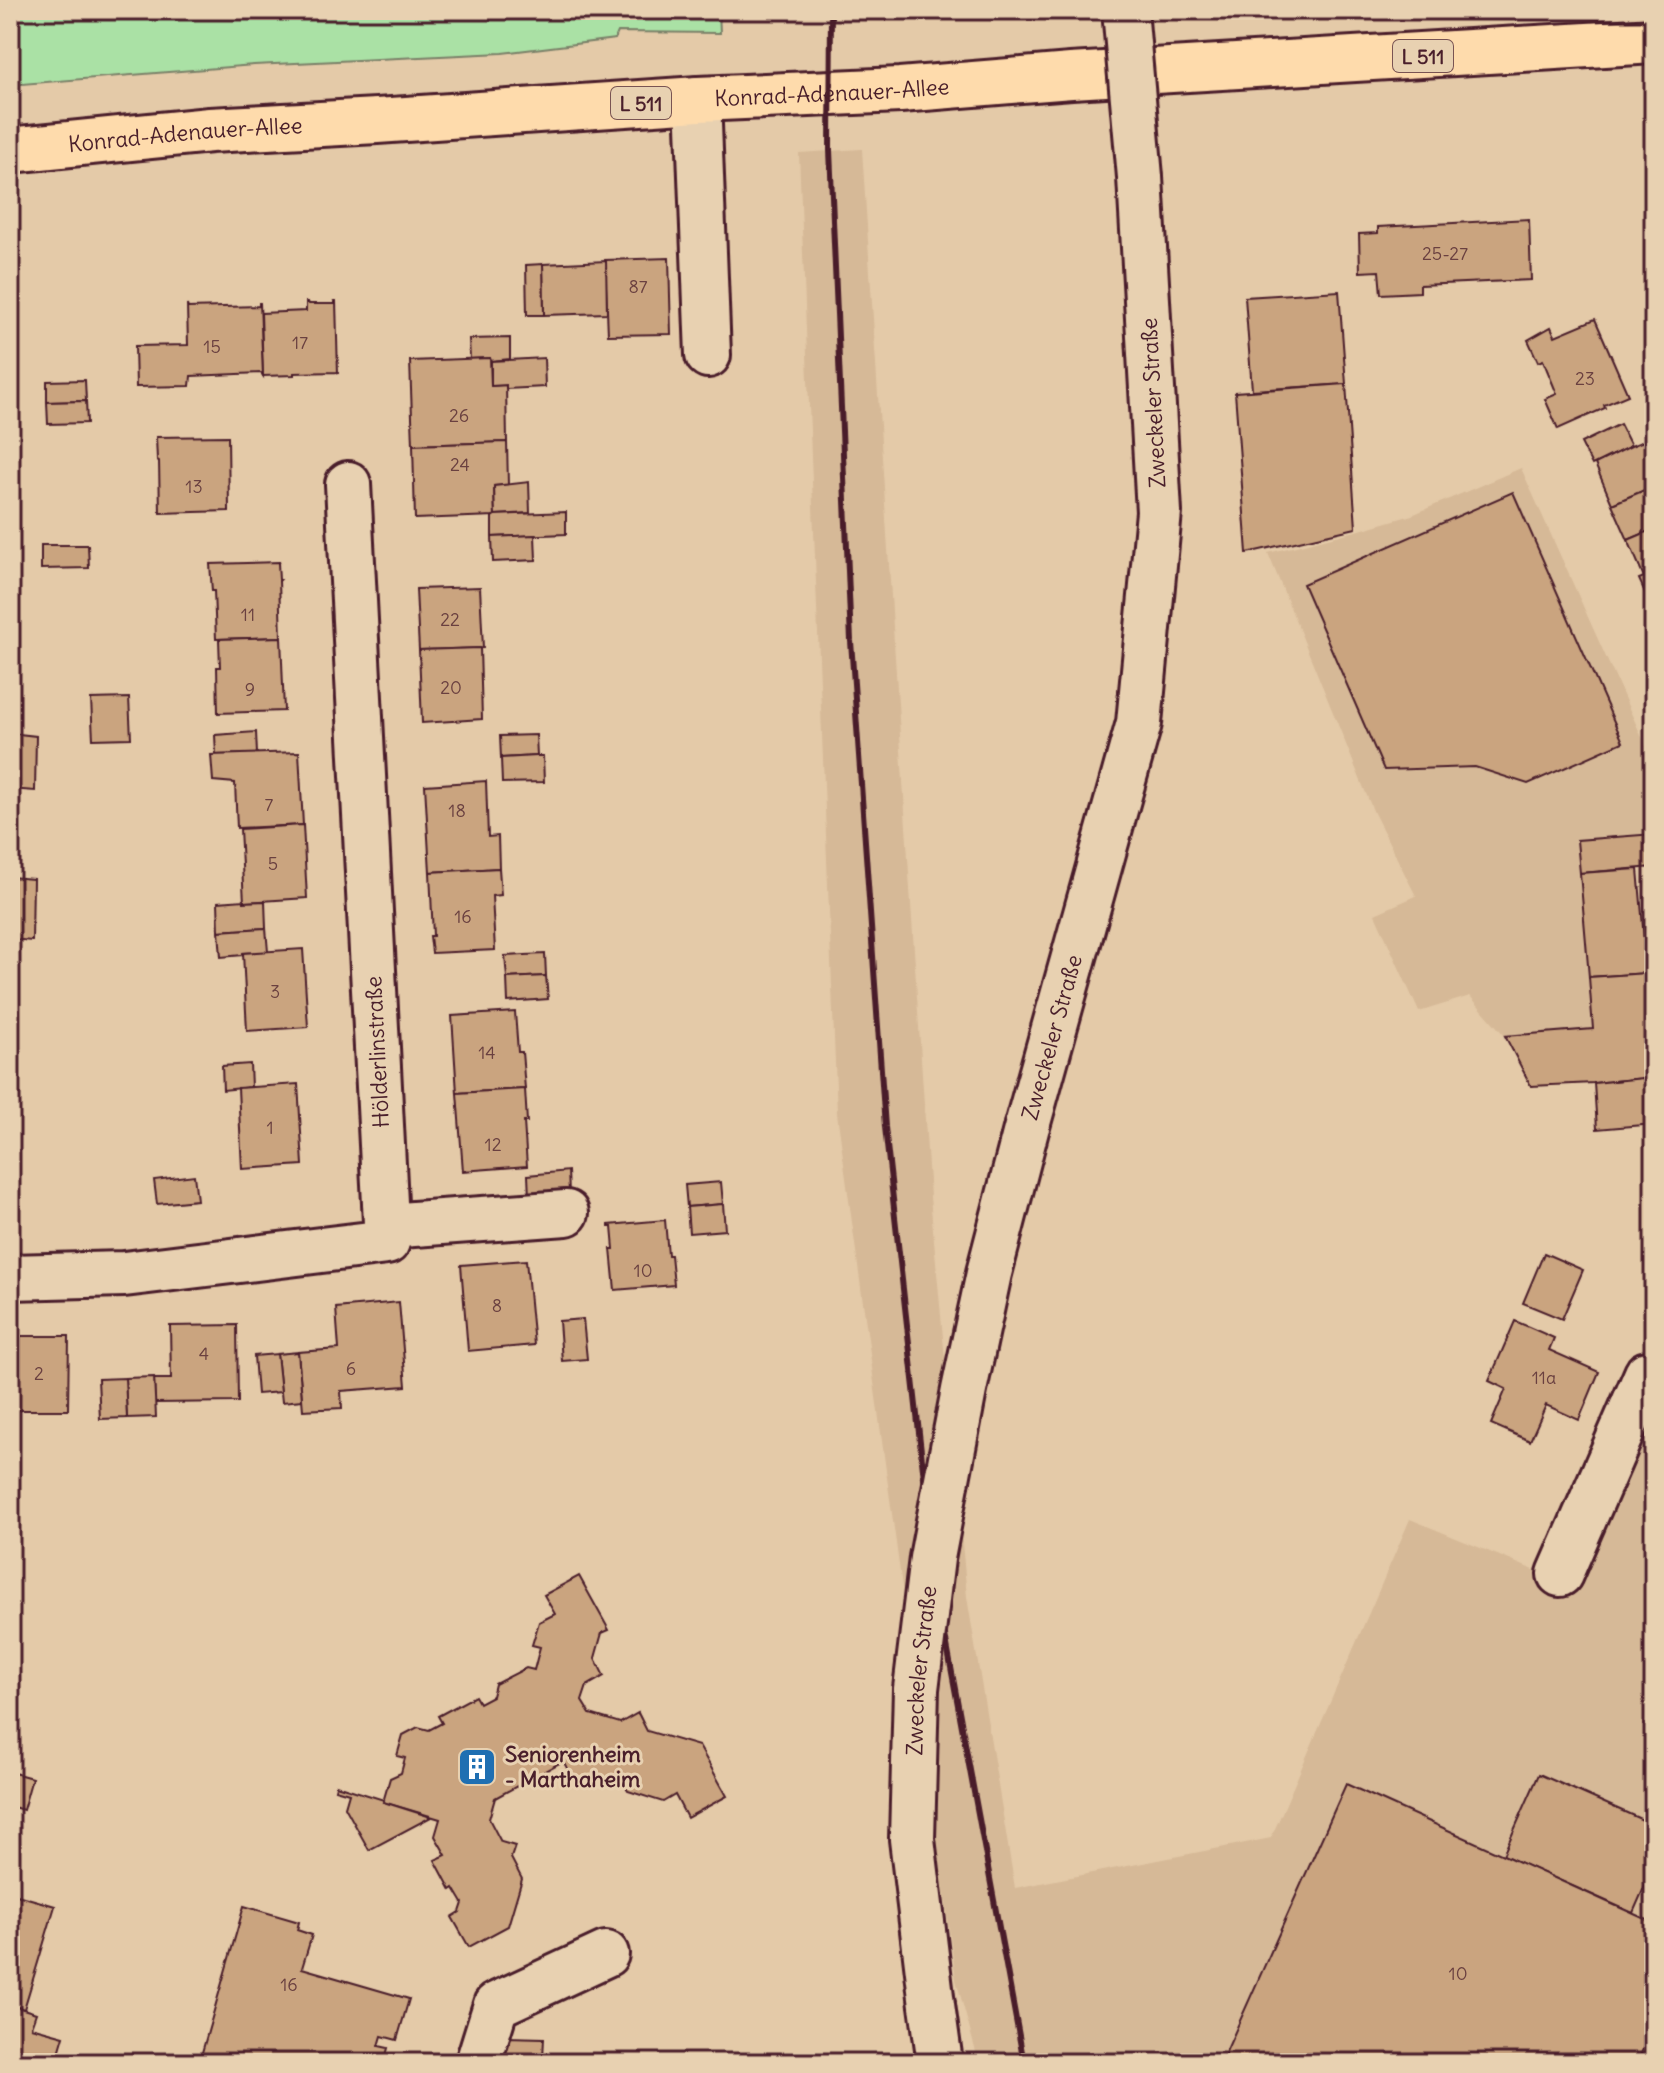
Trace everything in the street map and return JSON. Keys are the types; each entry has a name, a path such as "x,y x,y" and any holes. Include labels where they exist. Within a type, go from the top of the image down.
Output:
{"main road":[{"name":"Konrad-Adenauer-Allee","path":"10,150 210,130 698,99 900,90 1071,76 1654,41"}],"street":[{"name":"Zweckeler Straße","path":"940,2063 912,1839 916,1689 932,1558 989,1273 1139,723 1159,512 1140,177 1125,10"},
{"path":"698,99 708,355"},
{"name":"Hölderlinstraße","path":"348,484 386,1226"},
{"path":"10,1277 124,1274 387,1242 386,1226 566,1213"},
{"path":"1560,1574 1647,1374 1654,1373"},
{"path":"478,2063 496,2005 606,1954"}],"shaded area":[{"path":"862,149 930,1197 967,1597 1015,1888 1271,1838 1410,1519 1546,1575 1654,1398 1654,2063 979,2063 956,1980 837,1113 799,153"},
{"path":"1521,468 1654,764 1654,867 1638,869 1654,1077 1531,1086 1505,1036 1470,996 1419,1012 1375,914 1416,896 1374,813 1268,553 1412,515"}],"green space":[{"path":"10,10 719,10 720,33 618,32 615,39 502,53 254,65 10,85"}],"building":[{"path":"1529,219 1531,280 1420,285 1420,292 1381,294 1379,271 1360,272 1359,234 1378,233 1378,227"},
{"path":"669,258 671,334 608,335 605,260"},
{"path":"606,261 607,313 544,315 543,264"},
{"path":"543,264 544,315 527,315 526,265"},
{"path":"1339,291 1346,384 1252,390 1245,297"},
{"path":"336,301 338,374 263,376 261,313 306,311 306,302 335,304"},
{"path":"259,303 263,376 261,373 191,376 190,386 136,387 135,346 188,345 187,305 188,308 259,306"},
{"path":"1595,319 1628,395 1558,429 1545,399 1557,394 1543,360 1538,362 1528,340 1551,327 1555,336"},
{"path":"510,338 510,359 470,359 469,339"},
{"path":"490,358 491,386 506,385 507,442 413,445 410,361"},
{"path":"544,358 545,387 506,389 506,385 491,386 491,361"},
{"path":"85,380 86,401 47,402 47,381"},
{"path":"1346,384 1356,528 1247,553 1235,392"},
{"path":"86,401 87,423 48,424 47,402"},
{"path":"1620,424 1631,446 1592,465 1581,443"},
{"path":"228,436 229,511 160,513 156,437"},
{"path":"1654,437 1654,486 1612,504 1595,464"},
{"path":"507,442 508,485 494,486 495,516 415,519 413,445"},
{"path":"529,482 530,513 495,515 494,486"},
{"path":"1654,486 1654,529 1628,540 1612,504"},
{"path":"1513,492 1623,742 1528,784 1475,767 1384,770 1303,584"},
{"path":"566,512 566,534 492,537 492,517 495,515"},
{"path":"1654,529 1654,573 1644,577 1628,540"},
{"path":"535,535 536,560 493,562 492,537"},
{"path":"41,545 88,545 89,568 41,569"},
{"path":"280,562 281,637 216,639 210,564"},
{"path":"1654,573 1654,594 1647,597 1639,579"},
{"path":"480,587 483,648 419,650 416,589"},
{"path":"281,637 284,711 218,713 219,639"},
{"path":"480,648 482,719 422,723 419,650"},
{"path":"129,698 131,738 93,739 91,699"},
{"path":"256,732 257,754 216,755 215,735"},
{"path":"10,733 36,736 35,791 10,789"},
{"path":"536,735 537,756 501,758 500,736"},
{"path":"299,752 303,825 237,828 235,783 213,781 211,755"},
{"path":"543,756 544,782 502,783 501,758"},
{"path":"486,781 488,837 498,836 499,868 430,872 425,785"},
{"path":"303,825 307,898 244,902 240,829"},
{"path":"1654,834 1654,867 1580,873 1577,840"},
{"path":"499,868 501,895 492,896 495,950 432,953 430,872"},
{"path":"1638,869 1647,973 1589,977 1580,873"},
{"path":"10,877 33,879 32,941 10,939"},
{"path":"265,901 266,928 219,931 218,902"},
{"path":"266,928 268,952 221,957 219,931"},
{"path":"303,949 308,1027 247,1031 243,953"},
{"path":"545,954 546,976 507,978 505,956"},
{"path":"1647,973 1654,1077 1531,1086 1505,1036 1593,1029 1589,977"},
{"path":"546,976 548,999 508,1002 507,978"},
{"path":"515,1012 525,1089 457,1093 452,1016"},
{"path":"250,1064 251,1087 223,1090 222,1066"},
{"path":"1654,1077 1654,1124 1597,1129 1594,1083"},
{"path":"298,1084 303,1165 242,1169 238,1088"},
{"path":"525,1089 527,1166 463,1171 457,1093"},
{"path":"568,1171 569,1193 529,1197 528,1175"},
{"path":"194,1175 197,1200 157,1204 154,1180"},
{"path":"721,1182 723,1204 687,1207 685,1185"},
{"path":"723,1204 725,1230 689,1233 687,1207"},
{"path":"665,1220 674,1285 615,1290 612,1227 609,1225"},
{"path":"1544,1253 1583,1270 1562,1319 1523,1303"},
{"path":"526,1260 534,1345 468,1351 461,1265"},
{"path":"399,1302 406,1386 341,1391 342,1408 303,1410 298,1352 339,1349 336,1308"},
{"path":"583,1319 587,1359 562,1361 559,1321"},
{"path":"1515,1321 1554,1338 1549,1350 1599,1372 1579,1420 1546,1405 1530,1441 1491,1424 1506,1389 1489,1381"},
{"path":"237,1325 238,1402 155,1403 154,1379 171,1379 170,1326"},
{"path":"10,1336 69,1336 68,1410 10,1410"},
{"path":"298,1352 302,1400 282,1402 277,1354"},
{"path":"277,1354 281,1392 257,1394 254,1356"},
{"path":"154,1377 156,1417 127,1418 125,1378"},
{"path":"125,1378 127,1418 100,1419 98,1379"},
{"name":"Seniorenheim - Marthaheim","path":"579,1576 609,1630 602,1633 595,1658 604,1676 587,1686 582,1701 590,1714 620,1723 638,1713 647,1731 699,1746 727,1796 687,1818 675,1795 663,1802 628,1791 622,1781 608,1777 606,1785 571,1775 563,1761 495,1798 489,1819 501,1842 515,1846 511,1858 522,1879 508,1926 469,1947 452,1917 460,1912 463,1903 454,1888 451,1890 435,1860 446,1855 435,1836 440,1819 383,1802 390,1778 401,1773 405,1758 397,1756 403,1735 418,1727 429,1730 442,1723 438,1716 475,1696 479,1703 492,1696 495,1684 526,1668 534,1670 540,1647 532,1645 539,1622 555,1614 544,1595"},
{"path":"10,1772 32,1778 23,1810 10,1806"},
{"path":"1539,1774 1654,1825 1654,1865 1633,1913 1503,1855"},
{"path":"1346,1784 1654,1923 1654,2024 1637,2063 1221,2063"},
{"path":"336,1785 431,1817 369,1850 345,1807 349,1793 335,1789"},
{"path":"10,1893 55,1906 24,2009 10,2005"},
{"path":"244,1906 299,1922 297,1930 312,1935 302,1968 409,1999 397,2040 382,2036 379,2046 388,2048 384,2063 199,2063"},
{"path":"10,2005 36,2013 31,2027 64,2036 56,2063 10,2063"},
{"path":"506,2037 544,2038 543,2058 506,2057"}],"railway":[{"path":"831,10 830,150 851,641 885,1127 936,1586 1024,2063"}],"place":[{"name":"Seniorenheim - Marthaheim","path":"477,1767"}]}
